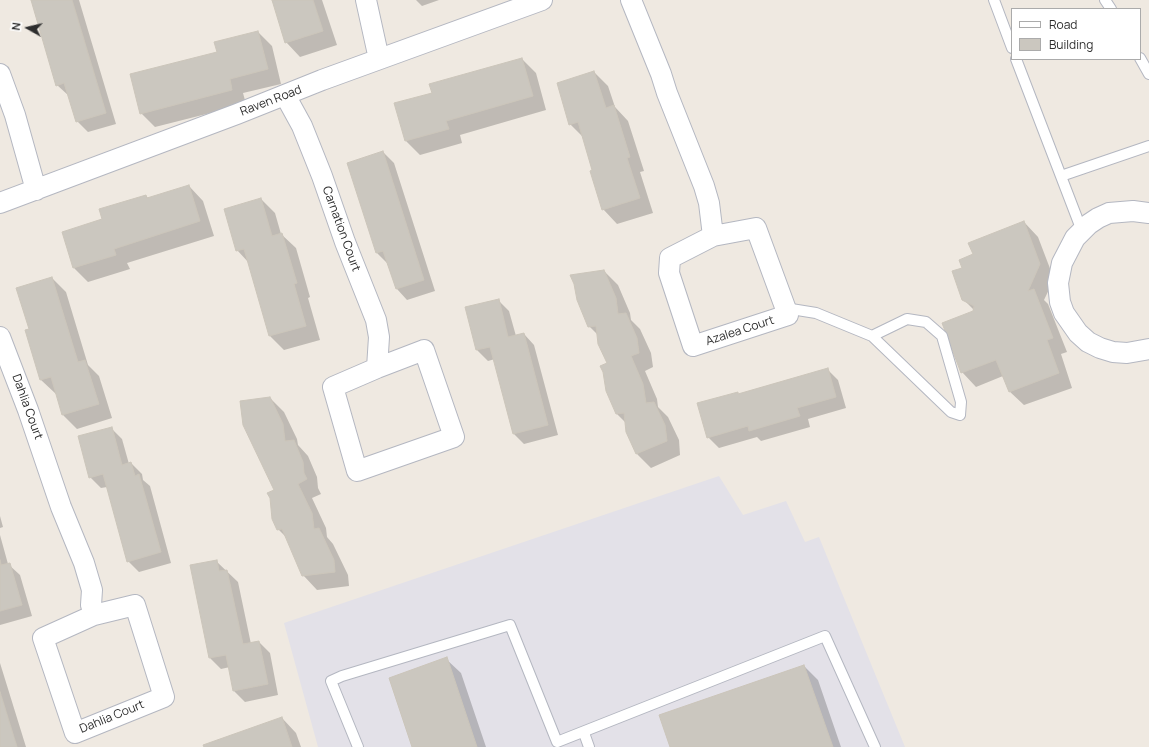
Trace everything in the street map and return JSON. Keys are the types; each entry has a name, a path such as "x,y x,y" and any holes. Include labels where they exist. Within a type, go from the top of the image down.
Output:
{"street":[{"path":"366,0 379,59"},
{"name":"Raven Road","path":"0,203 379,59 542,0"},
{"path":"631,0 704,186 709,203 713,236"},
{"path":"0,74 15,115 36,190"},
{"name":"Carnation Court","path":"285,95 302,126 376,320 380,337 377,368"},
{"path":"1149,213 1133,211 1109,213 1098,218 1082,230 1075,238 1062,263 1058,282 1060,302 1070,323 1088,342 1113,352 1141,352 1149,349"},
{"name":"Azalea Court","path":"756,228 788,315 693,346 669,273 670,258 713,236 756,228"},
{"name":"Dahlia Court","path":"0,337 28,410 61,507 86,569 92,590 91,606 94,615"},
{"path":"424,350 454,437 357,471 333,387 377,368 424,350"},
{"name":"Dahlia Court","path":"135,605 164,697 75,733 43,638 94,615 135,605"}],"lane":[{"path":"994,0 1011,45"},
{"path":"1016,60 1082,230"},
{"path":"1141,60 1149,74"},
{"path":"1061,176 1149,146"},
{"path":"786,308 816,312 872,336 951,412 960,415 961,402 942,336 926,322 907,319 872,336"},
{"path":"358,747 331,681 342,676 510,625 557,742 584,733 825,636 875,747"},
{"path":"584,733 589,747"}],"shaded area":[{"path":"719,476 743,515 786,501 805,542 819,537 905,747 318,747 284,623"}],"building":[{"path":"31,0 72,0 106,113 76,122 64,83 56,86"},
{"path":"272,0 313,0 323,31 285,43"},
{"path":"258,31 268,69 230,79 232,90 140,114 130,74 217,52 214,42"},
{"path":"522,58 533,96 446,121 449,129 405,141 394,103 432,93 429,84"},
{"path":"594,71 606,108 614,105 630,157 627,158 640,198 602,210 590,171 592,170 578,122 569,125 557,83"},
{"path":"383,151 424,280 396,289 383,251 376,253 347,163"},
{"path":"189,185 200,221 114,249 116,255 73,268 62,232 102,219 99,209 146,195 147,198"},
{"path":"261,198 272,236 282,233 297,283 294,284 306,326 269,336 244,249 236,251 224,209"},
{"path":"1024,221 1040,264 1028,291 1034,289 1053,338 1047,340 1059,373 1009,392 996,360 961,373 942,323 973,311 974,306 962,300 952,271 962,268 959,260 973,254 968,243"},
{"path":"604,270 616,298 618,314 626,313 637,338 639,353 631,356 643,384 646,403 654,402 665,425 667,441 636,454 626,432 624,413 616,414 606,391 603,372 600,366 607,363 598,344 596,326 588,327 577,300 574,284 570,275"},
{"path":"52,277 78,362 85,360 99,404 62,415 51,377 40,380 25,330 29,329 16,288"},
{"path":"499,299 508,337 524,333 548,425 513,434 490,347 476,350 465,307"},
{"path":"828,368 836,397 797,408 800,416 749,431 748,426 707,438 697,403 738,392 738,394"},
{"path":"270,397 283,424 285,441 294,440 303,462 304,473 307,479 298,484 312,513 314,529 319,528 334,560 335,572 302,576 282,529 277,530 272,519 270,498 267,493 274,490 243,425 240,401"},
{"path":"112,427 122,465 131,462 135,476 139,474 161,552 127,562 103,474 89,478 78,436"},
{"path":"0,560 1,565 10,563 22,605 0,611"},
{"path":"217,560 219,571 227,570 243,644 259,641 268,684 233,691 226,655 209,658 190,565"},
{"path":"447,657 477,747 412,747 389,678"},
{"path":"804,665 833,747 670,747 659,715"},
{"path":"0,692 17,747 0,747"},
{"path":"282,717 292,747 204,747 203,745"}]}
